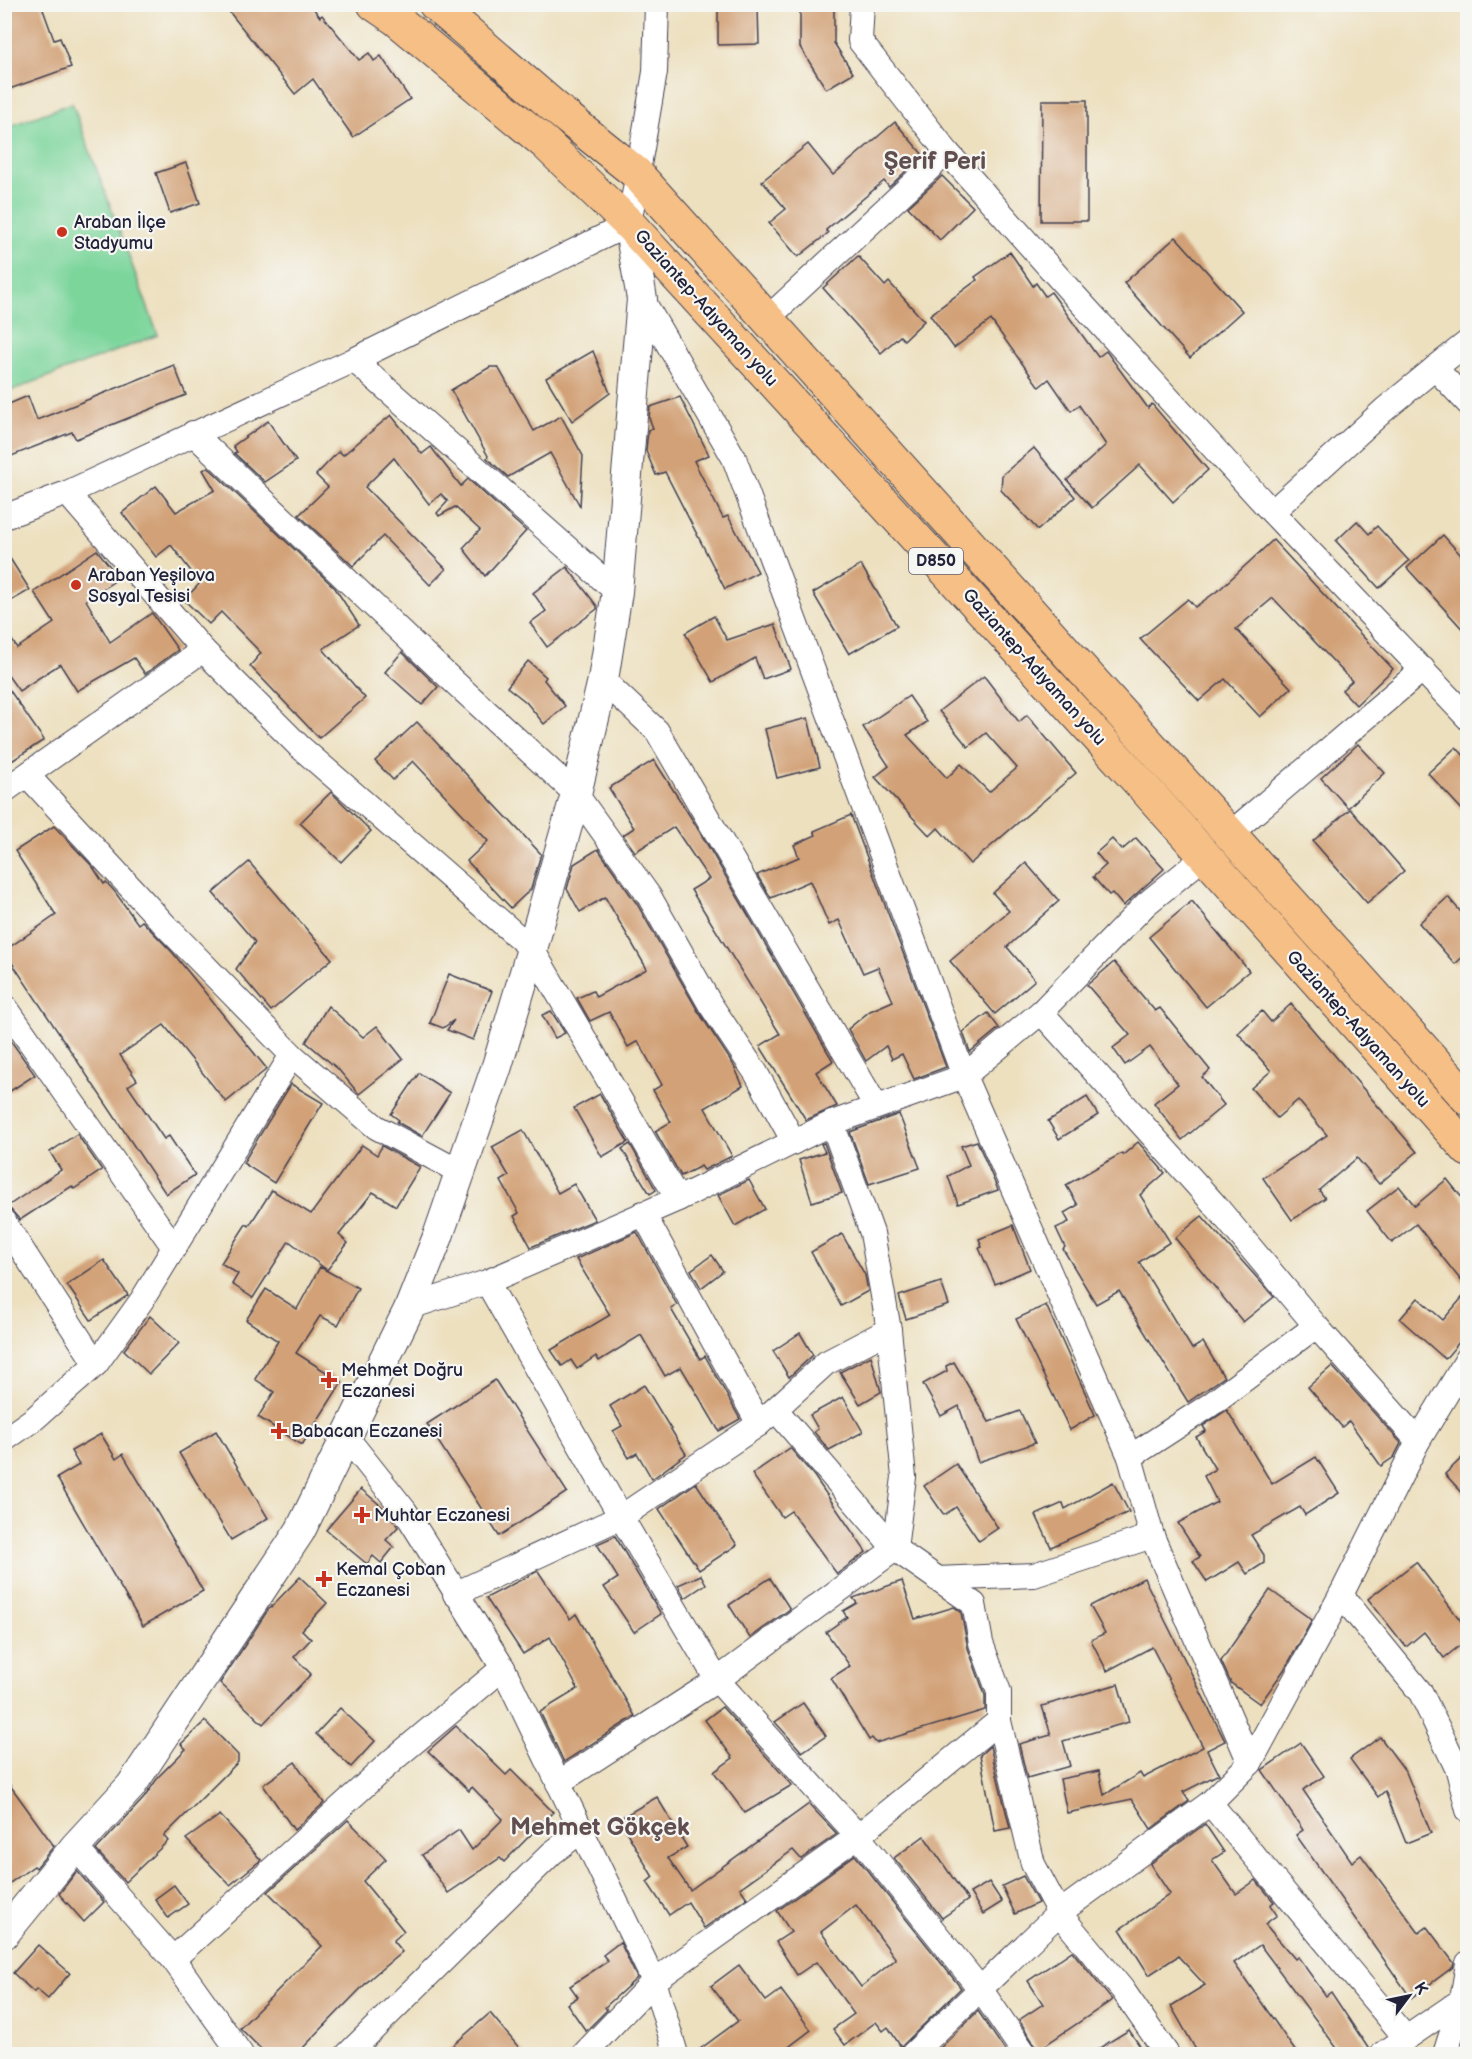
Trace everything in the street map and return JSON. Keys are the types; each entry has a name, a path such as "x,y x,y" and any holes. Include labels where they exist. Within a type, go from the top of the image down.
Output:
{"highway":[{"name":"Gaziantep-Adıyaman yolu","path":"374,4 396,19 545,143 629,224 1204,856 1467,1150"},
{"name":"Gaziantep-Adıyaman yolu","path":"435,4 559,111 636,173 1231,833 1467,1099"}],"street":[{"path":"4,1934 75,1847 131,1786 300,1531 410,1307 437,1239 458,1171 497,1066 576,794 603,680 617,592 642,299 629,224 655,72 657,4"},
{"path":"862,4 860,41 947,152 1272,512 1467,718"},
{"path":"768,318 947,152"},
{"path":"4,517 67,493 354,360 629,224"},
{"path":"642,299 734,458 964,1076 1130,1457 1152,1536 1250,1763"},
{"path":"1272,512 1384,410 1467,342"},
{"path":"354,360 617,592"},
{"path":"1435,368 1467,403"},
{"path":"193,433 439,668 576,794 649,896 710,1004 756,1072 794,1142"},
{"path":"67,493 203,650 299,746 532,949 678,1199"},
{"path":"4,791 203,650"},
{"path":"1231,833 1423,669"},
{"path":"603,680 657,731 876,1106"},
{"path":"28,776 165,925 292,1055 376,1127 458,1171"},
{"path":"410,1307 487,1282 678,1199 832,1123 964,1076 1041,1012 1146,904 1204,856"},
{"path":"4,1005 173,1246"},
{"path":"1041,1012 1215,1205 1316,1326 1418,1441"},
{"path":"4,1440 35,1418 96,1364 142,1300 292,1055"},
{"path":"558,1782 717,1680 895,1549 904,1478 889,1330 872,1233 832,1123"},
{"path":"643,1213 767,1417 895,1549 974,1604 981,1643 999,1692 999,1721 1033,1864 1059,1913 1122,1989 1167,2055"},
{"path":"4,1222 96,1364"},
{"path":"487,1282 717,1680 858,1836 981,1990 1025,2055"},
{"path":"1130,1457 1210,1405 1316,1326"},
{"path":"455,1594 621,1517 767,1417 826,1363 889,1330"},
{"path":"913,2055 1059,1913 1210,1803 1250,1763 1341,1595 1418,1441 1467,1358"},
{"path":"347,1438 405,1511 503,1668 654,1981 675,2055"},
{"path":"937,1579 1034,1575 1152,1536"},
{"path":"1341,1595 1420,1693 1458,1770 1467,1810"},
{"path":"173,1959 395,1758 503,1668"},
{"path":"584,2055 654,1981 858,1836 999,1721"},
{"path":"1210,1803 1405,2037"},
{"path":"348,2055 552,1853 581,1830"},
{"path":"75,1847 173,1959 241,2055"},
{"path":"1445,2055 1464,2009 1467,1963"},
{"path":"1383,2055 1405,2037 1464,2009"}],"green space":[{"name":"Araban İlçe Stadyumu","path":"72,103 158,335 5,393 5,128"}],"building":[{"path":"4,4 41,4 54,40 60,38 71,67 4,91"},
{"path":"223,4 310,4 359,60 369,53 374,61 381,56 410,99 353,137 313,79 295,94"},
{"path":"800,4 834,4 834,43 853,73 826,89 800,47"},
{"path":"758,7 759,44 718,45 718,8"},
{"path":"1042,100 1087,100 1087,221 1041,221"},
{"path":"895,122 923,155 889,187 884,181 826,230 828,233 798,257 769,223 786,209 762,181 808,144 833,175"},
{"path":"186,163 200,203 170,213 156,173"},
{"path":"942,176 973,207 940,240 908,207"},
{"path":"1176,237 1242,311 1190,358 1124,283"},
{"path":"1010,252 1033,286 1036,283 1045,296 1051,292 1098,357 1106,351 1148,408 1152,404 1208,470 1173,502 1140,465 1092,508 1067,480 1106,445 1079,405 1071,411 1049,379 1039,387 991,320 954,348 930,315 977,280 975,277"},
{"path":"858,256 885,286 889,282 924,321 904,340 900,336 881,353 823,288"},
{"path":"593,351 610,393 572,421 546,378"},
{"path":"174,365 186,395 76,439 72,432 4,459 4,406 28,396 37,420"},
{"path":"490,367 498,367 534,431 561,416 583,456 580,506 550,453 508,477 487,458 488,456 451,390"},
{"path":"680,397 709,455 694,461 723,518 728,516 758,572 725,589 665,472 656,475 646,451 648,430 653,428 649,418 650,407"},
{"path":"391,415 422,454 431,447 461,486 468,479 526,531 485,576 463,548 480,530 455,507 439,516 437,513 448,501 441,494 429,504 394,458 365,487 446,569 430,585 383,536 353,566 299,515 328,487 316,475 339,451 343,455"},
{"path":"268,421 296,461 265,482 234,453 237,452 233,446"},
{"path":"1034,448 1075,497 1038,530 1001,490 1002,475"},
{"path":"208,467 335,588 359,625 323,649 365,698 319,738 250,666 261,653 221,612 209,624 184,600 200,583 171,545 156,557 122,513 156,486 176,512 215,490 203,470"},
{"path":"1357,521 1369,534 1377,526 1409,561 1379,588 1336,541"},
{"path":"1443,535 1467,562 1467,634 1407,568"},
{"path":"1273,540 1393,669 1356,705 1342,690 1352,681 1273,598 1236,629 1291,688 1260,717 1225,679 1199,701 1140,639 1188,599 1195,607 1220,589"},
{"path":"4,549 30,590 4,605"},
{"path":"97,550 119,578 86,600 110,642 152,613 178,650 145,674 134,658 77,691 60,664 19,691 4,670 4,628 17,648 54,623 34,592"},
{"path":"861,565 897,626 849,654 813,593"},
{"path":"567,567 597,609 547,647 530,623 546,611 533,593"},
{"path":"714,616 727,640 775,624 791,669 763,679 755,658 713,682 685,633"},
{"path":"402,652 438,687 422,705 385,672"},
{"path":"528,661 546,677 544,680 565,706 544,724 526,702 507,687"},
{"path":"984,676 1019,722 1027,715 1076,773 970,864 938,828 930,836 875,777 889,766 863,727 909,696 927,722 907,735 947,778 961,764 989,792 1017,768 986,733 968,747 939,711"},
{"path":"4,682 44,740 4,766"},
{"path":"808,718 820,767 777,778 765,729"},
{"path":"417,722 541,854 531,889 511,908 467,861 488,841 413,761 393,780 375,761"},
{"path":"1358,744 1385,773 1348,808 1321,778"},
{"path":"1456,747 1467,759 1467,815 1428,773"},
{"path":"654,760 697,827 833,1061 816,1072 837,1106 806,1120 760,1046 780,1034 691,890 709,879 674,827 635,852 623,835 634,828 609,788"},
{"path":"331,792 371,831 341,862 300,823"},
{"path":"1350,809 1404,871 1367,903 1313,841"},
{"path":"851,815 946,1067 914,1079 902,1054 892,1059 886,1046 866,1061 848,1029 870,1011 893,1001 878,967 863,973 839,920 829,925 810,881 771,898 757,875 799,857 794,845 816,835 814,831"},
{"path":"54,826 93,867 104,884 106,882 115,892 138,924 142,921 173,953 267,1069 226,1102 164,1025 120,1055 137,1080 128,1086 164,1139 169,1136 195,1175 166,1194 4,951 56,915 15,851"},
{"path":"1136,838 1164,869 1123,906 1112,893 1109,895 1093,877 1106,865 1096,853 1112,839 1122,850"},
{"path":"598,849 637,904 698,1011 733,1064 743,1086 705,1108 732,1156 704,1170 701,1166 681,1176 655,1131 671,1122 653,1090 662,1085 638,1041 628,1047 609,1012 590,1021 577,998 593,991 596,997 647,969 605,897 580,912 567,889 574,864"},
{"path":"249,862 332,959 271,1011 236,969 255,942 213,893"},
{"path":"1026,863 1059,901 1007,947 1035,980 995,1014 950,961 1009,911 993,893"},
{"path":"1448,897 1467,919 1467,953 1455,964 1419,923"},
{"path":"1192,901 1249,971 1206,1007 1149,937"},
{"path":"1114,962 1155,1011 1160,1008 1210,1070 1202,1077 1224,1105 1182,1140 1154,1103 1178,1084 1150,1047 1125,1065 1113,1048 1130,1035 1087,985"},
{"path":"449,974 492,991 473,1040 447,1030 454,1020 443,1028 430,1023"},
{"path":"1291,1004 1417,1152 1379,1184 1357,1158 1319,1190 1325,1198 1292,1220 1263,1178 1327,1135 1298,1100 1277,1118 1251,1088 1271,1071 1238,1033 1262,1011 1271,1022"},
{"path":"328,1006 363,1037 377,1026 403,1059 359,1094 338,1069 306,1042"},
{"path":"551,1011 565,1033 555,1038 542,1015"},
{"path":"988,1013 999,1028 970,1052 963,1032"},
{"path":"4,1031 35,1075 4,1095"},
{"path":"419,1073 450,1093 422,1136 397,1122 399,1120 391,1114"},
{"path":"291,1084 323,1103 274,1183 243,1163"},
{"path":"600,1094 628,1142 602,1157 574,1108"},
{"path":"1087,1097 1098,1115 1059,1139 1048,1121"},
{"path":"899,1114 920,1168 869,1184 850,1132"},
{"path":"523,1130 558,1193 574,1184 595,1220 531,1247 514,1216 519,1213 501,1181 509,1176 492,1147"},
{"path":"77,1134 102,1170 74,1189 72,1186 20,1220 11,1210 5,1208 61,1170 50,1152"},
{"path":"977,1141 998,1190 958,1204 948,1176 969,1165 961,1146"},
{"path":"1138,1142 1165,1173 1140,1195 1170,1242 1139,1262 1192,1349 1203,1342 1224,1377 1188,1402 1119,1291 1096,1304 1063,1249 1065,1247 1056,1228 1069,1222 1064,1213 1078,1205 1066,1185 1122,1153 1123,1155"},
{"path":"824,1143 842,1193 812,1202 799,1160 825,1152 821,1144"},
{"path":"630,1144 656,1190 650,1194 622,1149"},
{"path":"362,1145 377,1155 382,1146 420,1167 396,1206 373,1192 339,1235 348,1243 327,1270 289,1241 253,1298 232,1284 238,1274 221,1263 246,1224 249,1226 272,1190 311,1214"},
{"path":"1447,1179 1467,1204 1467,1288 1416,1224 1392,1243 1367,1211 1399,1186 1415,1206"},
{"path":"749,1180 765,1209 735,1226 718,1195"},
{"path":"1202,1216 1274,1297 1243,1322 1175,1238"},
{"path":"1013,1225 1030,1269 995,1284 979,1248 982,1247 979,1239"},
{"path":"637,1232 677,1305 671,1309 700,1359 705,1356 740,1419 719,1431 681,1367 665,1376 641,1335 599,1361 596,1356 577,1369 571,1360 562,1366 551,1350 610,1315 576,1259"},
{"path":"842,1234 865,1275 868,1291 841,1306 811,1252"},
{"path":"712,1255 723,1271 701,1288 691,1270"},
{"path":"104,1260 128,1295 91,1320 67,1285"},
{"path":"320,1267 358,1288 338,1325 320,1316 296,1353 342,1382 302,1445 258,1417 274,1392 255,1379 278,1341 246,1320 266,1289 297,1309"},
{"path":"941,1282 949,1305 906,1319 899,1296"},
{"path":"1467,1292 1467,1333 1445,1359 1400,1319 1418,1298 1443,1320"},
{"path":"1046,1305 1095,1415 1070,1430 1016,1319"},
{"path":"150,1316 179,1343 149,1374 124,1350"},
{"path":"800,1333 813,1355 789,1377 773,1351"},
{"path":"871,1356 881,1392 860,1404 840,1372"},
{"path":"954,1362 989,1422 1020,1411 1035,1443 978,1462 959,1406 941,1416 923,1384 947,1371 946,1366"},
{"path":"1332,1366 1401,1443 1394,1457 1381,1466 1349,1421 1342,1427 1308,1387"},
{"path":"495,1380 567,1492 499,1536 427,1424"},
{"path":"644,1385 686,1454 652,1479 637,1453 629,1458 613,1431 622,1426 610,1406"},
{"path":"843,1397 863,1432 829,1450 814,1432 818,1429 810,1415"},
{"path":"1227,1410 1272,1484 1316,1457 1339,1493 1305,1515 1300,1507 1251,1535 1264,1555 1264,1563 1247,1574 1239,1562 1207,1582 1193,1561 1200,1557 1178,1523 1217,1502 1204,1476 1215,1469 1196,1437 1206,1431 1203,1426"},
{"path":"216,1431 268,1518 231,1540 179,1453"},
{"path":"101,1434 116,1459 123,1454 203,1591 143,1626 57,1478 79,1465 71,1451"},
{"path":"790,1448 814,1476 866,1552 837,1574 791,1511 782,1517 752,1474"},
{"path":"1467,1453 1467,1498 1445,1474"},
{"path":"956,1464 998,1528 979,1541 956,1507 944,1515 924,1486"},
{"path":"1113,1482 1129,1512 1051,1547 1036,1515 1063,1503 1065,1509"},
{"path":"696,1483 737,1545 699,1570 659,1509"},
{"path":"361,1489 386,1510 398,1527 386,1540 394,1547 381,1563 373,1556 367,1564 326,1530"},
{"path":"615,1536 661,1614 634,1632 604,1587 618,1578 597,1544"},
{"path":"1416,1562 1467,1629 1467,1640 1444,1658 1424,1632 1406,1647 1368,1599"},
{"path":"538,1571 570,1619 576,1614 635,1716 564,1762 540,1712 578,1689 550,1637 523,1654 486,1598"},
{"path":"701,1575 706,1584 685,1598 678,1585"},
{"path":"300,1577 327,1603 302,1630 311,1639 294,1657 311,1674 263,1724 220,1683 268,1610"},
{"path":"770,1578 790,1609 750,1638 729,1605"},
{"path":"1144,1578 1225,1741 1207,1750 1219,1774 1183,1792 1189,1801 1151,1829 1132,1799 1067,1813 1060,1779 1099,1771 1104,1795 1140,1773 1143,1778 1203,1747 1152,1647 1107,1671 1091,1640 1105,1633 1090,1606"},
{"path":"902,1581 915,1619 954,1607 961,1612 968,1648 985,1695 985,1710 876,1743 872,1738 869,1740 831,1678 850,1666 826,1632 847,1617 843,1611 857,1603 853,1598"},
{"path":"1270,1590 1312,1620 1286,1667 1260,1704 1231,1683 1221,1661"},
{"path":"1118,1684 1129,1722 1063,1741 1070,1766 1027,1778 1019,1744 1051,1735 1042,1706"},
{"path":"803,1703 826,1736 802,1752 775,1722"},
{"path":"722,1707 792,1785 745,1813 714,1772 733,1758 705,1720"},
{"path":"340,1708 375,1741 351,1767 316,1734"},
{"path":"205,1721 238,1755 238,1762 164,1836 168,1841 125,1882 96,1850 144,1798 159,1776 186,1749 181,1744"},
{"path":"456,1726 506,1775 511,1770 553,1812 504,1862 500,1858 448,1893 422,1855 459,1830 472,1850 503,1819 472,1787 469,1791 428,1751"},
{"path":"1380,1737 1406,1772 1431,1833 1406,1843 1385,1791 1378,1797 1350,1759"},
{"path":"1301,1743 1324,1776 1303,1790 1352,1862 1361,1855 1419,1933 1427,1927 1454,1963 1453,1967 1411,1998 1296,1835 1303,1830 1262,1770"},
{"path":"990,1746 1010,1828 995,1831 980,1755"},
{"path":"295,1762 324,1803 294,1830 263,1785"},
{"path":"4,1777 54,1846 36,1868 34,1866 4,1887"},
{"path":"657,1797 687,1847 668,1858 690,1890 809,1804 837,1834 801,1859 793,1850 740,1888 747,1898 704,1928 688,1902 669,1915 647,1882 653,1877 619,1819"},
{"path":"220,1815 261,1860 230,1885 186,1839"},
{"path":"348,1820 386,1859 363,1881 404,1931 393,1941 402,1952 372,1977 296,2055 267,2055 240,2028 322,1946 268,1892"},
{"path":"1205,1824 1224,1852 1212,1860 1236,1894 1256,1880 1274,1902 1270,1905 1277,1915 1265,1924 1295,1959 1298,1957 1326,1996 1331,1992 1370,2051 1369,2055 1342,2055 1260,1945 1234,1963 1298,2055 1199,2055 1171,2006 1205,1985 1178,1956 1149,1975 1120,1929 1170,1894 1150,1864"},
{"path":"924,1836 968,1900 942,1918 894,1858"},
{"path":"855,1855 961,1988 901,2047 888,2027 883,2031 876,2022 845,2045 833,2029 854,2014 816,1962 797,1975 776,1942 791,1932 777,1911","holes":["856,1905 896,1959 861,1987 821,1932"]},
{"path":"77,1871 104,1902 84,1922 59,1894"},
{"path":"1023,1876 1038,1903 1015,1914 1002,1886"},
{"path":"989,1882 1002,1902 983,1914 970,1893"},
{"path":"174,1885 188,1904 168,1918 155,1899"},
{"path":"620,1942 637,1978 605,2007 607,2010 586,2031 567,2004 578,1997 570,1986 608,1961 603,1955"},
{"path":"38,1945 70,1973 48,1999 36,1989 34,1992 13,1973"},
{"path":"1072,1951 1112,2000 1038,2050 1019,2020 1043,2004 1028,1981"},
{"path":"739,1965 766,2001 781,1990 811,2030 778,2055 692,2055 738,2021 711,1986"},
{"path":"978,2011 1008,2055 933,2055"},
{"path":"490,2013 525,2055 442,2055"},
{"path":"1129,2030 1146,2055 1088,2055"}],"place":[{"name":"Araban İlçe Stadyumu","path":"62,232"},
{"name":"Araban Yeşilova Sosyal Tesisi","path":"76,585"},
{"name":"Mehmet Doğru Eczanesi","path":"329,1380"},
{"name":"Babacan Eczanesi","path":"279,1431"},
{"name":"Muhtar Eczanesi","path":"362,1515"},
{"name":"Kemal Çoban Eczanesi","path":"324,1579"}],"district":[{"name":"Şerif Peri","path":"935,161"},
{"name":"Mehmet Gökçek","path":"600,1827"}]}
